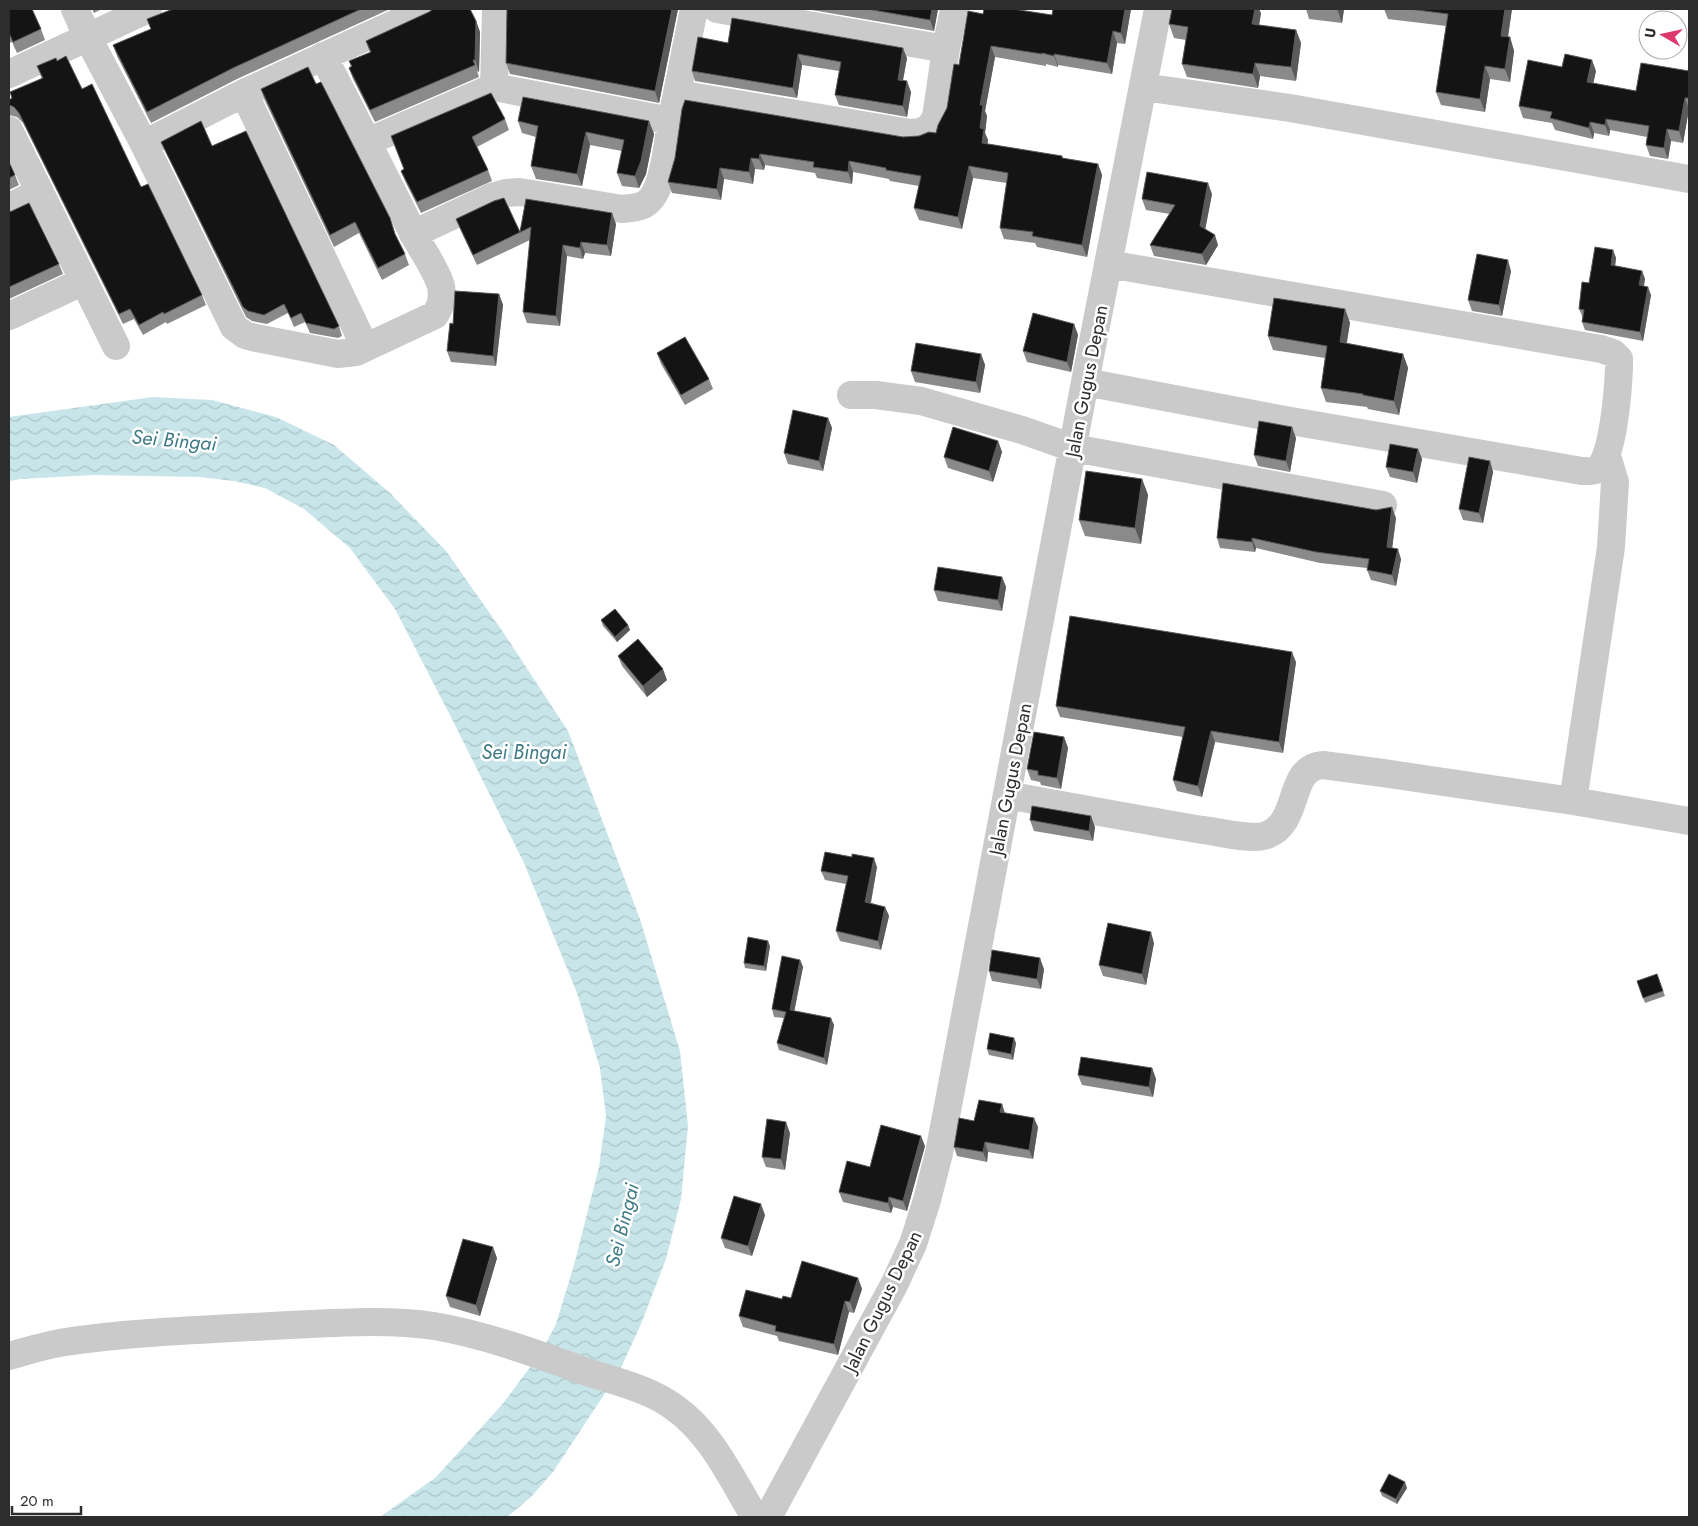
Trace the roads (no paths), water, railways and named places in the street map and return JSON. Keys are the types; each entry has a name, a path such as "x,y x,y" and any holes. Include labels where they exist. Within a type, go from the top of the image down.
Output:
{"street":[{"path":"75,9 87,36 144,144 230,320 240,332 256,338 338,354 356,352 435,315 441,307 442,296 433,268 413,234 324,56"},
{"path":"9,74 148,9"},
{"path":"144,144 244,94 427,9"},
{"path":"494,87 496,9"},
{"path":"413,234 492,197 506,193 539,194 622,209 645,204 654,196 663,170 694,9"},
{"path":"717,9 946,49"},
{"path":"678,94 910,133 921,132 930,126 936,117 954,9"},
{"name":"Jalan Gugus Depan","path":"768,1517 894,1285 913,1244 927,1200 939,1153 1085,382 1158,9"},
{"path":"367,142 494,87 671,121"},
{"path":"1143,87 1290,108 1689,179"},
{"path":"244,94 365,347"},
{"path":"9,130 116,346"},
{"path":"9,207 40,192"},
{"path":"1108,264 1601,349 1613,353 1619,359 1618,382 1607,456 1615,482 1611,547 1573,801"},
{"path":"9,316 84,281"},
{"path":"1085,382 1285,420 1582,471 1592,471 1598,468 1607,456"},
{"path":"851,396 876,394 921,401 1022,430 1073,448 1383,505"},
{"path":"1007,795 1134,819 1253,837 1264,836 1273,832 1282,824 1288,815 1302,777 1305,772 1316,766 1383,772 1689,821"},
{"path":"9,1356 63,1342 175,1331 383,1322 432,1326 471,1333 654,1396 676,1408 693,1423 714,1449 755,1517"}],"water":[{"name":"Sei Bingai","path":"153,397 212,400 276,417 334,445 390,493 446,551 503,632 568,731 640,919 680,1051 688,1126 681,1199 666,1259 641,1324 619,1372 553,1472 531,1497 507,1517 380,1517 435,1478 501,1406 531,1366 556,1324 574,1265 599,1167 606,1116 600,1068 577,993 524,863 453,721 395,609 350,548 304,509 265,488 234,481 199,477 94,475 9,481 9,417"}]}
